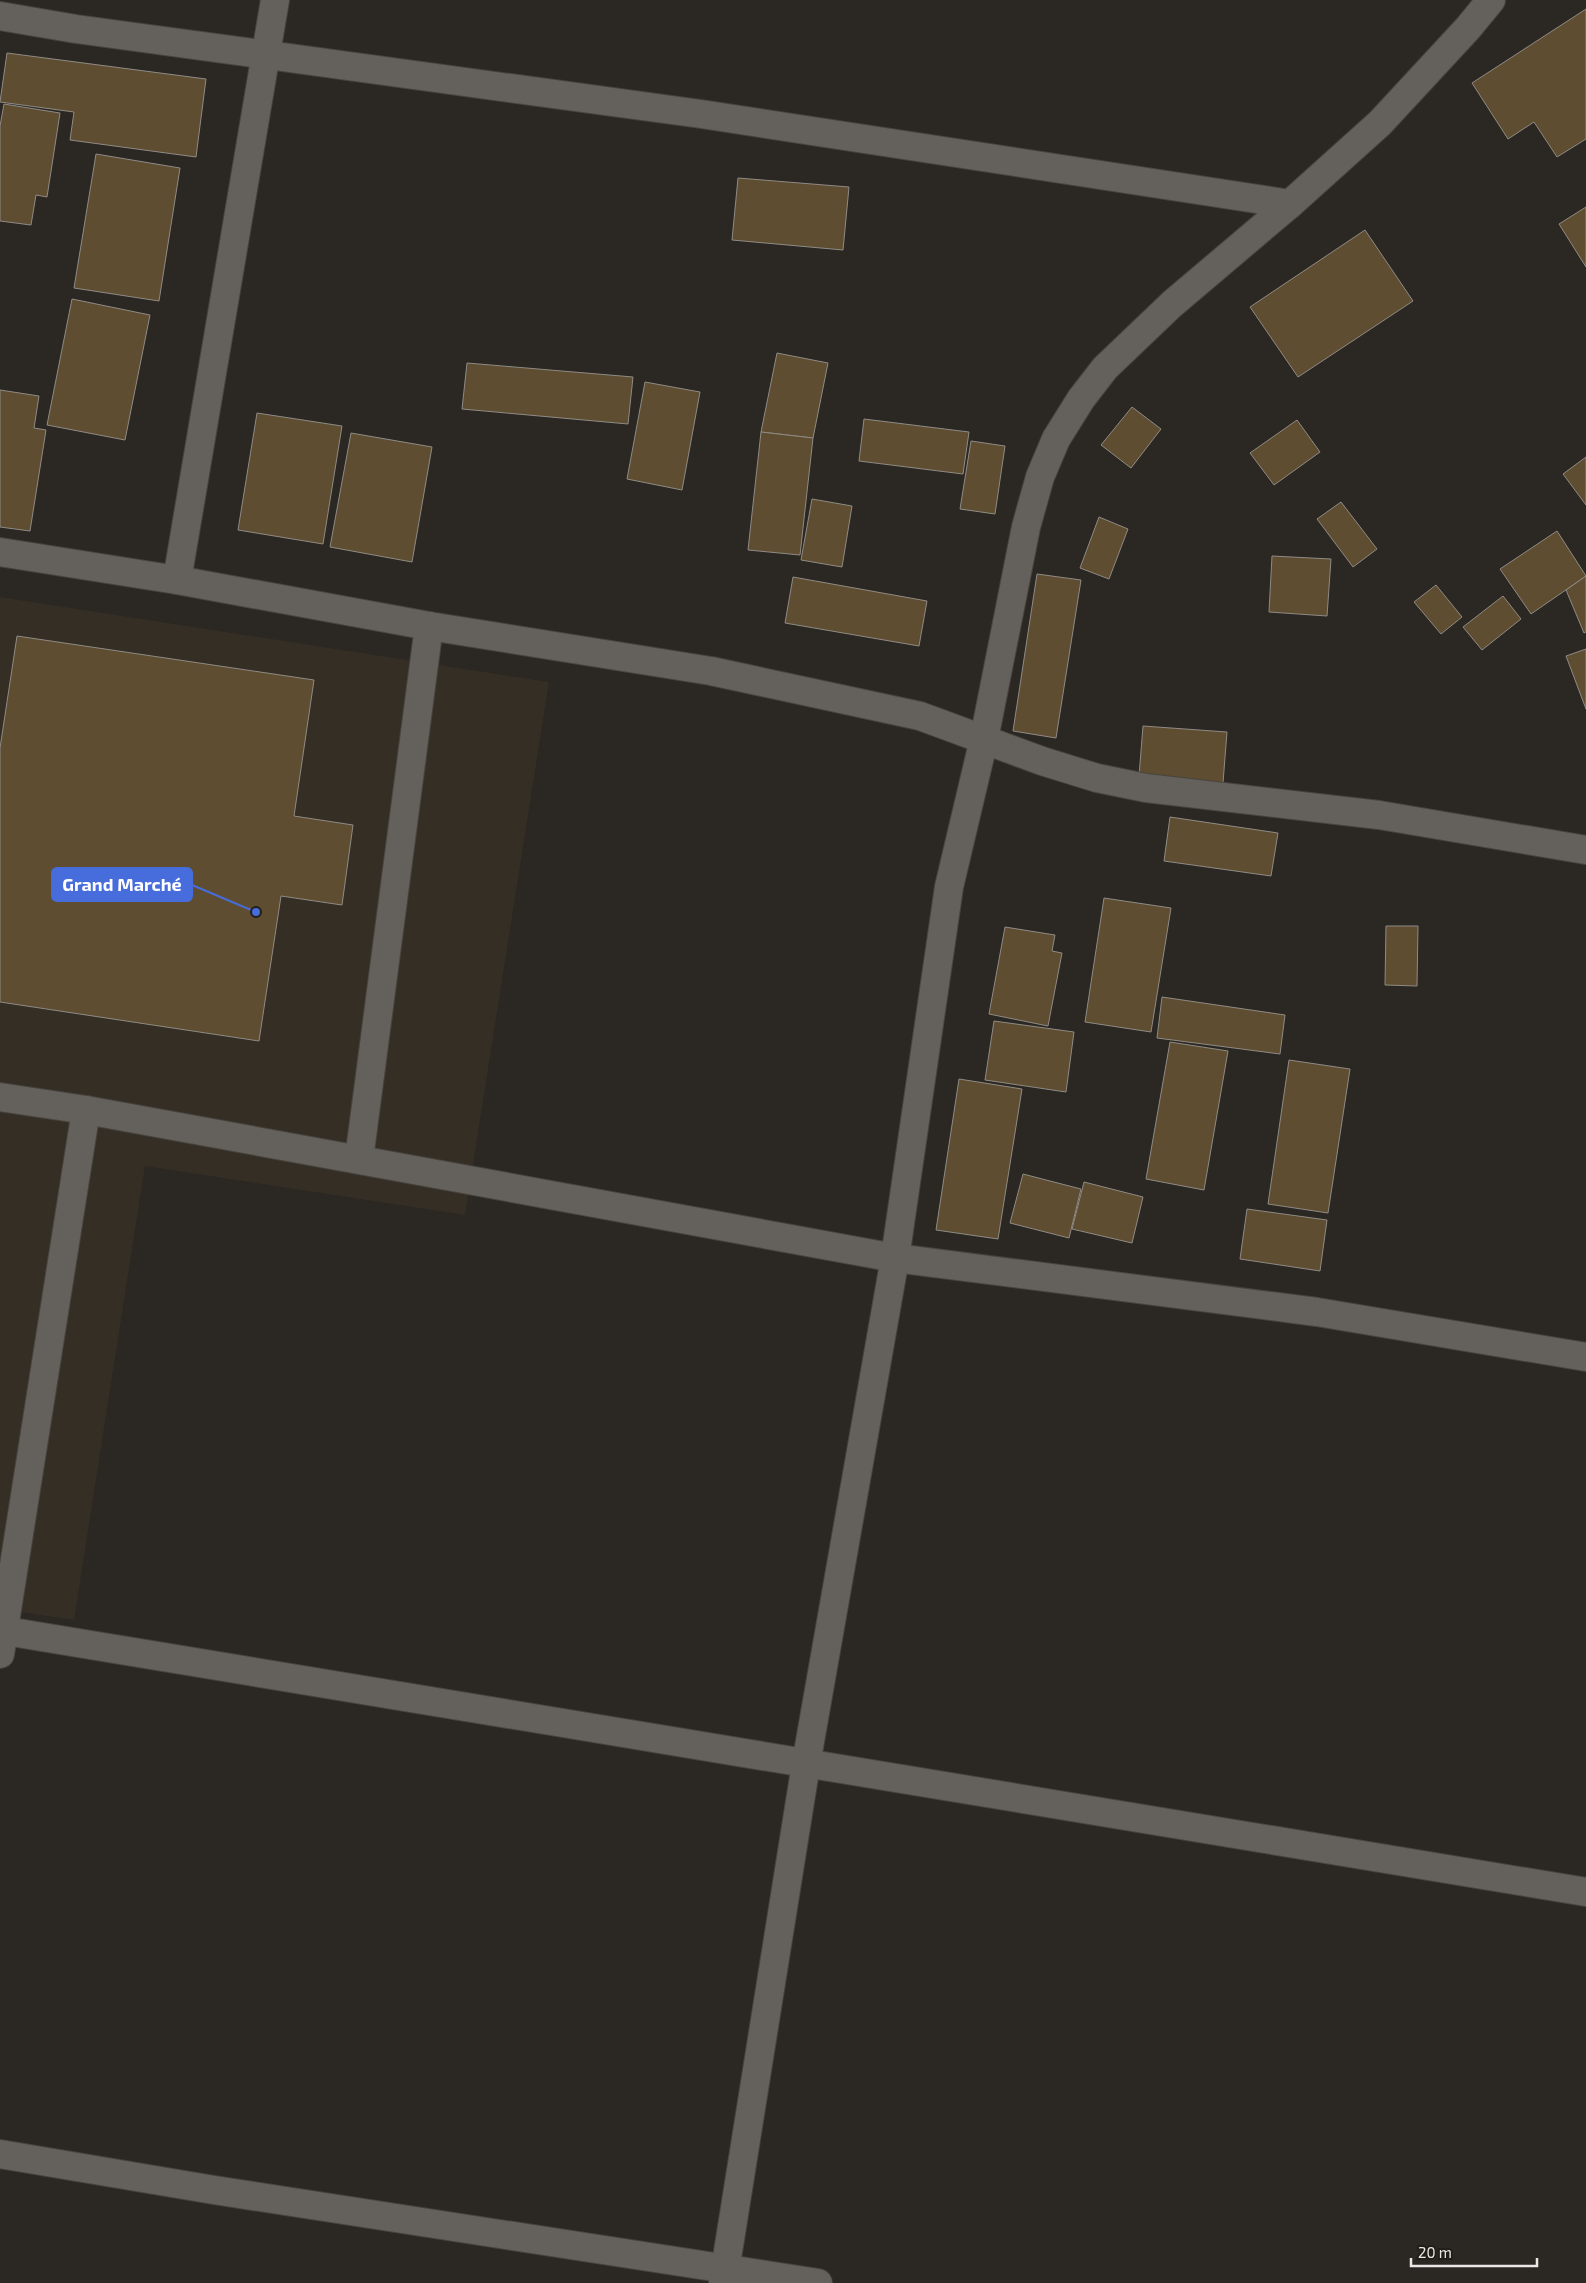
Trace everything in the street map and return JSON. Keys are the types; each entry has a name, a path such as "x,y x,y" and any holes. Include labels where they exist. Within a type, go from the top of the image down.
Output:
{"street":[{"path":"177,580 275,0"},
{"path":"724,2275 806,1764 895,1258 949,887 984,739 1026,527 1040,477 1056,439 1081,398 1105,368 1172,304 1290,204 1380,123 1468,28 1491,0"},
{"path":"0,16 76,29 266,53 701,114 1290,204"},
{"path":"0,552 177,580 429,626 711,672 920,716 1042,761 1097,778 1146,788 1379,815 1586,850"},
{"path":"359,1159 429,626"},
{"path":"0,1097 86,1110 359,1159 895,1258 1317,1312 1586,1357"},
{"path":"86,1110 1,1638 806,1764 1586,1892"},
{"path":"0,2154 724,2275 818,2283"}],"shaded area":[{"path":"0,597 549,682 465,1215 145,1166 74,1620 0,1609"}],"building":[{"path":"1586,9 1586,139 1557,157 1534,122 1508,139 1472,83"},
{"path":"7,53 206,79 196,157 70,140 74,112 0,102"},
{"path":"4,104 60,113 47,197 36,195 31,225 0,221 0,126"},
{"path":"96,154 180,168 159,301 74,288"},
{"path":"738,178 849,187 843,250 732,240"},
{"path":"1586,207 1586,267 1559,224"},
{"path":"1365,230 1413,301 1298,377 1250,307"},
{"path":"72,299 150,315 125,440 47,425"},
{"path":"777,353 828,363 813,438 761,432"},
{"path":"467,363 633,377 628,424 462,409"},
{"path":"645,382 700,392 682,490 627,479"},
{"path":"0,390 39,396 34,428 46,430 30,531 0,527"},
{"path":"1132,407 1161,429 1131,468 1101,445"},
{"path":"257,413 342,426 323,544 238,530"},
{"path":"864,419 969,432 963,474 859,461"},
{"path":"1297,420 1320,452 1274,485 1250,453"},
{"path":"761,432 813,438 800,555 748,550"},
{"path":"351,433 432,447 412,562 330,547"},
{"path":"971,441 1005,446 995,514 960,509"},
{"path":"1586,457 1586,505 1563,474"},
{"path":"812,499 852,506 842,567 801,560"},
{"path":"1341,502 1377,549 1353,567 1317,519"},
{"path":"1099,517 1128,529 1109,579 1080,568"},
{"path":"1557,531 1586,576 1531,614 1500,569"},
{"path":"1272,556 1331,559 1327,616 1269,612"},
{"path":"1037,574 1081,580 1056,738 1013,731"},
{"path":"1586,576 1586,632 1584,633 1566,590"},
{"path":"793,577 927,601 919,646 785,623"},
{"path":"1436,585 1462,617 1441,634 1414,602"},
{"path":"1503,596 1521,619 1482,650 1463,627"},
{"path":"17,636 314,680 294,816 353,825 342,905 281,896 259,1041 0,1002 0,748"},
{"path":"1586,649 1586,709 1566,656"},
{"path":"1143,726 1227,732 1223,783 1139,776"},
{"path":"1170,817 1278,833 1271,876 1164,861"},
{"path":"1104,898 1171,908 1151,1032 1085,1022"},
{"path":"1386,926 1418,926 1417,986 1385,985"},
{"path":"1005,927 1055,935 1052,951 1062,953 1048,1026 989,1014"},
{"path":"1162,997 1285,1015 1280,1054 1157,1038"},
{"path":"994,1021 1074,1032 1066,1092 985,1080"},
{"path":"1170,1042 1228,1051 1204,1190 1146,1179"},
{"path":"1289,1060 1350,1069 1328,1213 1268,1204"},
{"path":"959,1079 1022,1089 998,1239 936,1230"},
{"path":"1023,1174 1081,1189 1069,1238 1010,1223"},
{"path":"1084,1182 1143,1197 1132,1243 1072,1229"},
{"path":"1247,1209 1327,1220 1320,1271 1240,1259"}],"place":[{"name":"Grand Marché","path":"256,912"}]}
